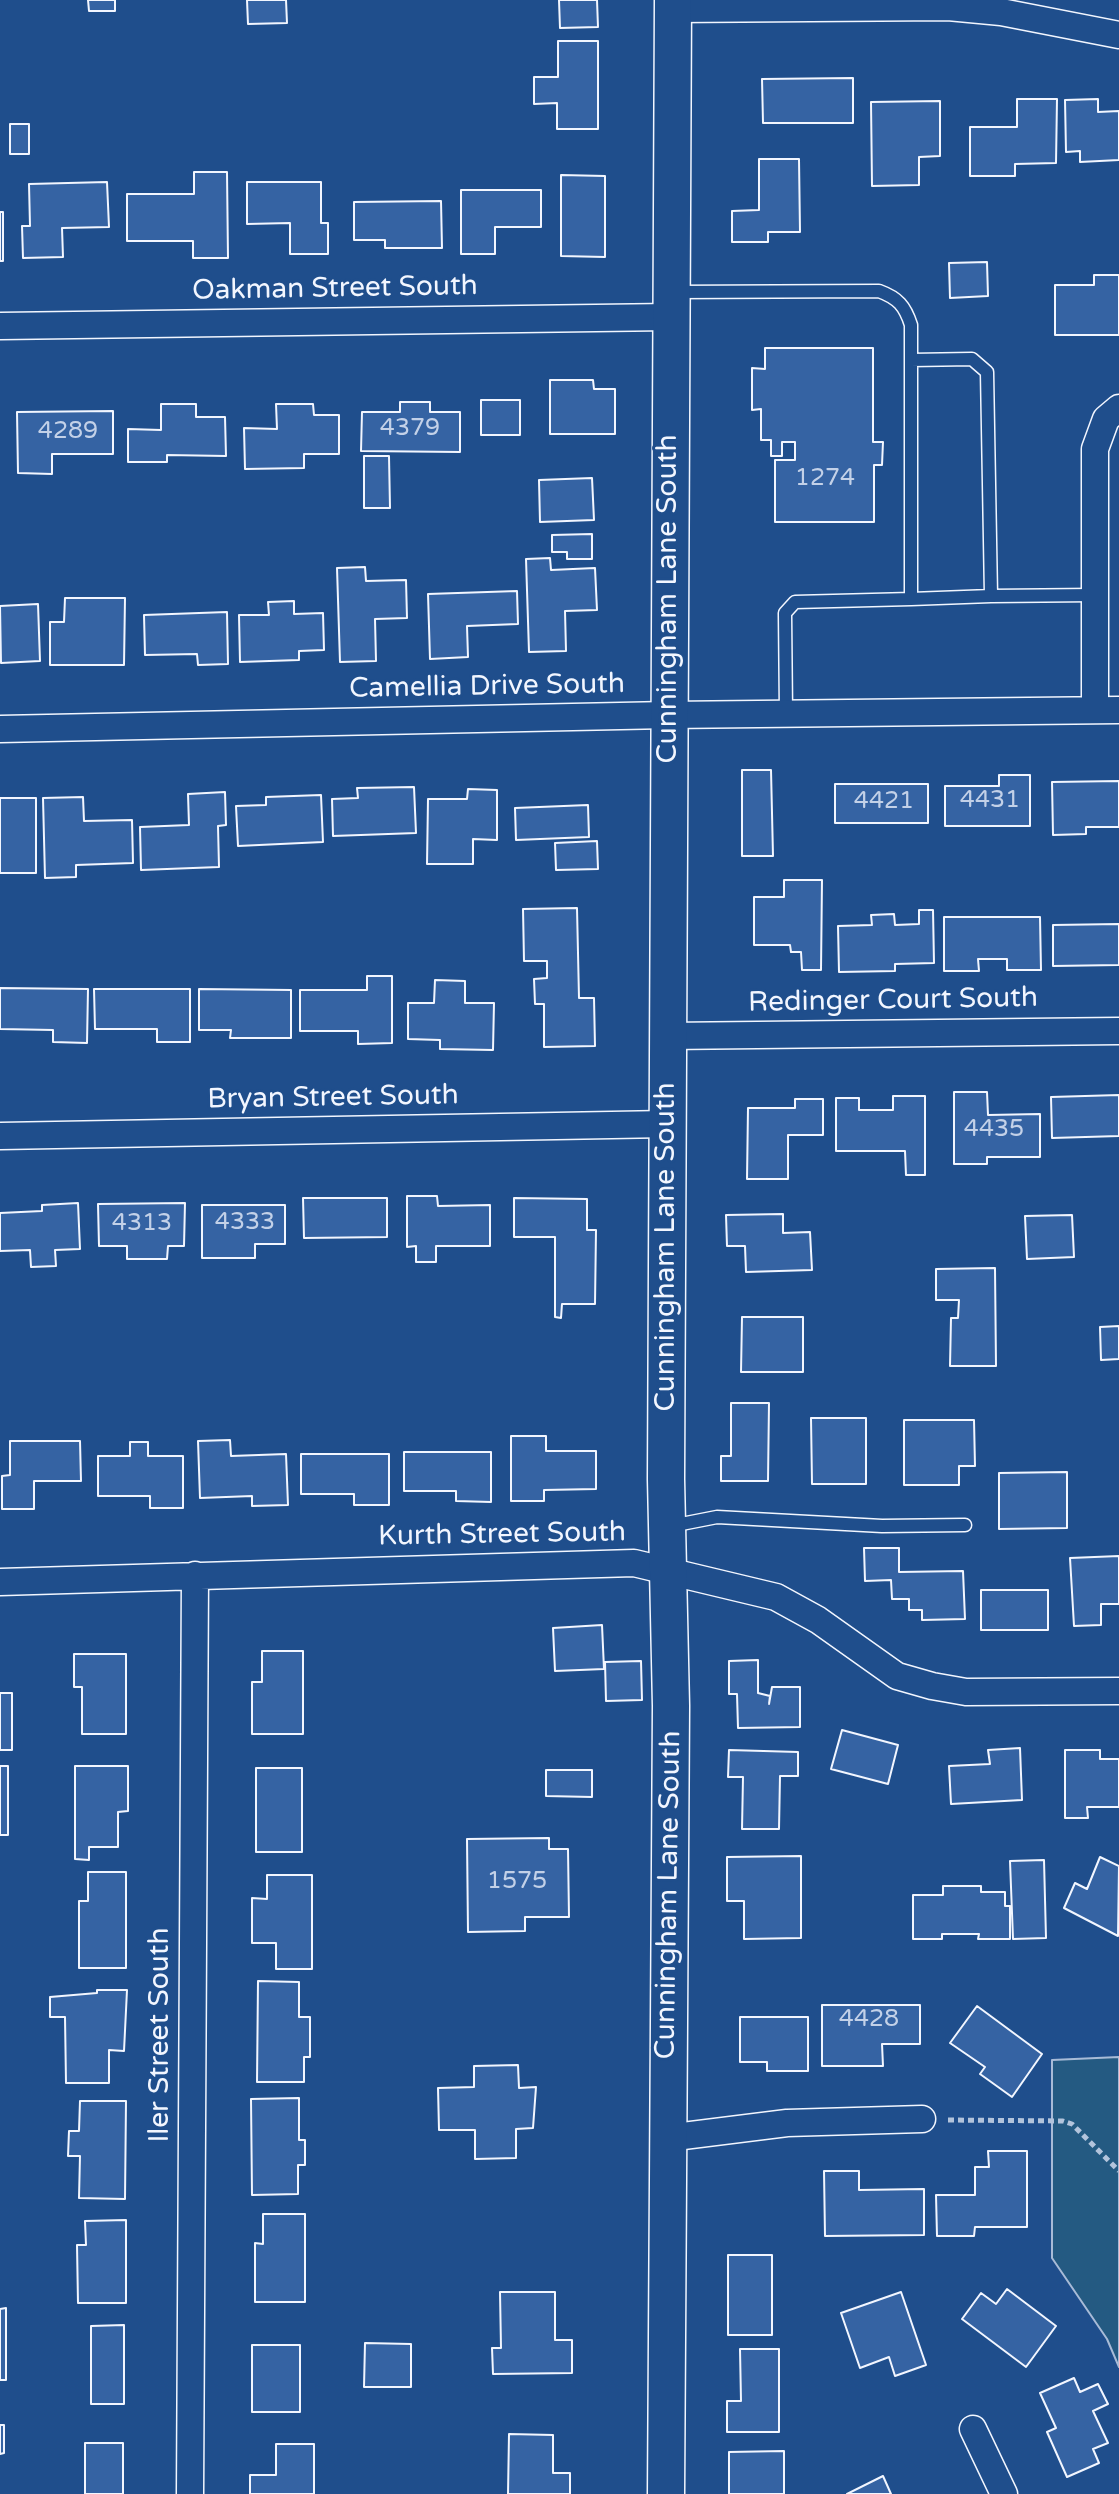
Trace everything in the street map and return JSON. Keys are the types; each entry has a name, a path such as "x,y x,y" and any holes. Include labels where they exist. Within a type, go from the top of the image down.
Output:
{"street":[{"path":"673,4 948,7 1001,12 1119,35"},
{"name":"Cunningham Lane South","path":"666,2494 671,1706 667,1036 673,4"},
{"name":"Oakman Street South","path":"0,326 670,304"},
{"path":"1107,710 1095,595 1095,449 1106,419 1119,408"},
{"name":"Camellia Drive South","path":"0,729 668,715 1107,710"},
{"name":"Redinger Court South","path":"667,1036 1119,1031"},
{"name":"Bryan Street South","path":"0,1136 667,1124"},
{"name":"Kurth Street South","path":"0,1582 634,1563 776,1597 818,1620 897,1676 932,1686 966,1692 1119,1691"},
{"name":"Iler Street South","path":"190,2494 195,1575"},
{"path":"667,2138 787,2123 922,2119"},
{"path":"973,2429 1004,2494"}],"lane":[{"path":"670,304 879,291 894,297 906,309 911,325 911,599"},
{"path":"911,360 972,359 987,372 991,596"},
{"path":"786,714 785,613 795,602 1095,595"},
{"path":"668,1527 717,1517 882,1526 965,1525"}],"path":[{"path":"922,2119 1063,2121 1072,2124 1119,2171"}],"shaded area":[{"path":"1119,2057 1119,2367 1107,2339 1052,2258 1052,2060"}],"building":[{"path":"88,0 115,0 115,11 89,11"},
{"path":"247,0 286,0 287,23 248,24"},
{"path":"559,0 597,0 598,27 560,28"},
{"path":"558,41 598,41 598,129 557,129 557,103 534,104 534,77 558,77"},
{"path":"853,78 853,123 763,123 762,79"},
{"path":"1017,99 1057,99 1056,163 1015,164 1015,176 970,176 970,127 1017,127"},
{"path":"1098,99 1098,112 1119,111 1119,160 1080,162 1080,151 1066,152 1065,100"},
{"path":"940,101 940,156 919,157 919,185 872,186 871,102"},
{"path":"10,124 29,124 29,154 10,154"},
{"path":"759,159 799,159 800,232 768,232 768,242 732,242 732,211 759,210"},
{"path":"194,172 227,172 228,258 193,258 193,241 127,241 127,194 194,194"},
{"path":"561,175 605,176 605,257 561,256"},
{"path":"107,182 109,227 62,228 63,257 23,258 22,226 30,226 29,184"},
{"path":"247,182 321,182 321,223 328,223 328,254 290,254 290,223 247,224"},
{"path":"461,190 541,190 541,227 495,227 495,254 461,254"},
{"path":"441,201 442,248 385,248 385,240 354,240 354,202"},
{"path":"0,212 3,212 3,261 0,261"},
{"path":"987,262 988,296 950,298 949,263"},
{"path":"1094,275 1119,275 1119,335 1055,335 1055,285 1094,285"},
{"path":"765,348 873,348 873,442 883,442 882,465 874,465 874,522 775,522 775,460 795,460 795,442 782,442 782,456 771,456 771,440 761,440 761,409 752,410 752,368 765,369"},
{"path":"550,380 593,380 594,389 615,389 615,434 550,434"},
{"path":"481,400 520,400 520,435 481,435"},
{"path":"400,402 430,402 430,412 460,412 460,452 361,451 362,412 400,412"},
{"path":"161,404 196,404 196,417 225,417 226,456 167,455 167,462 128,462 128,429 161,430"},
{"path":"276,404 313,404 314,415 339,415 339,454 304,454 304,468 245,469 244,428 277,429"},
{"path":"113,411 113,454 52,454 52,474 18,473 17,412"},
{"path":"364,456 389,456 390,508 364,508"},
{"path":"592,478 594,520 540,522 539,480"},
{"path":"592,534 592,559 567,559 567,552 552,552 552,535"},
{"path":"550,558 551,570 595,568 597,610 565,611 566,651 529,652 526,559"},
{"path":"365,567 366,581 406,580 407,618 375,619 376,661 340,662 337,568"},
{"path":"517,591 518,624 467,626 468,657 430,659 428,594"},
{"path":"65,598 125,598 124,665 50,665 50,622 64,622"},
{"path":"294,601 294,614 323,613 324,650 299,651 299,660 240,662 239,615 269,615 268,602"},
{"path":"38,604 40,661 1,663 0,606"},
{"path":"227,612 228,664 198,665 197,654 145,655 144,615"},
{"path":"742,770 771,770 773,856 742,856"},
{"path":"999,775 1030,775 1030,826 945,826 945,786 999,786"},
{"path":"1119,781 1119,827 1086,827 1086,834 1053,835 1052,782"},
{"path":"835,784 928,784 928,823 835,823"},
{"path":"414,787 416,833 333,836 332,799 358,798 357,788"},
{"path":"468,789 497,790 497,840 473,839 473,864 427,864 428,799 467,799"},
{"path":"225,792 226,825 218,826 219,867 141,870 140,827 189,825 188,794"},
{"path":"321,795 323,842 238,846 236,806 266,805 266,797"},
{"path":"83,797 84,821 132,820 133,863 76,865 76,877 45,878 43,798"},
{"path":"0,798 36,798 36,873 0,873"},
{"path":"588,805 589,837 516,840 515,808"},
{"path":"597,841 598,869 556,870 555,843"},
{"path":"784,880 822,880 821,970 802,970 801,952 791,952 790,945 754,945 754,897 784,897"},
{"path":"577,908 579,998 594,998 595,1046 544,1047 544,1004 535,1004 534,979 547,978 547,961 524,961 523,909"},
{"path":"919,910 933,910 934,963 895,964 895,971 839,972 838,926 872,925 871,915 894,914 895,925 919,924"},
{"path":"944,917 1040,917 1041,970 1007,970 1007,959 978,959 979,971 944,971"},
{"path":"1119,924 1119,965 1053,966 1053,925"},
{"path":"367,976 392,976 392,1043 358,1044 358,1031 300,1031 300,990 367,990"},
{"path":"435,980 465,981 465,1003 494,1003 493,1050 440,1049 440,1040 408,1039 408,1003 434,1003"},
{"path":"0,988 88,989 87,1043 53,1042 53,1030 0,1029"},
{"path":"94,989 190,989 190,1042 157,1042 157,1029 95,1029"},
{"path":"199,989 291,990 291,1038 230,1038 231,1030 199,1030"},
{"path":"954,1092 987,1092 988,1115 1040,1114 1040,1157 987,1157 987,1164 954,1164"},
{"path":"1119,1095 1119,1136 1052,1138 1051,1097"},
{"path":"893,1096 925,1096 925,1175 906,1175 905,1151 836,1151 836,1098 859,1098 859,1110 893,1110"},
{"path":"795,1099 823,1099 823,1135 788,1135 788,1179 747,1179 748,1108 795,1108"},
{"path":"407,1196 437,1196 438,1206 490,1205 490,1246 436,1246 436,1262 416,1262 416,1246 407,1247"},
{"path":"303,1198 387,1198 387,1237 304,1238"},
{"path":"514,1198 587,1199 587,1230 596,1230 595,1304 562,1304 561,1318 555,1317 555,1237 514,1237"},
{"path":"78,1203 80,1249 55,1250 56,1266 31,1267 30,1250 0,1251 0,1213 42,1211 42,1205"},
{"path":"185,1203 184,1246 168,1246 167,1259 127,1259 127,1246 99,1246 98,1204"},
{"path":"202,1205 285,1205 285,1244 255,1244 255,1258 202,1258"},
{"path":"783,1214 783,1233 810,1232 812,1270 746,1272 745,1246 727,1246 726,1215"},
{"path":"1072,1215 1074,1257 1027,1259 1025,1216"},
{"path":"995,1268 996,1366 950,1366 951,1318 958,1318 959,1300 936,1300 936,1269"},
{"path":"742,1317 803,1317 803,1372 741,1372"},
{"path":"1119,1326 1119,1359 1101,1360 1100,1327"},
{"path":"731,1403 769,1403 768,1481 721,1481 721,1456 731,1456"},
{"path":"811,1418 866,1418 866,1484 812,1484"},
{"path":"904,1420 974,1420 975,1466 959,1466 959,1485 904,1485"},
{"path":"511,1436 546,1436 546,1451 596,1451 596,1489 544,1490 544,1501 511,1501"},
{"path":"230,1440 231,1456 286,1454 288,1505 252,1506 252,1496 200,1498 198,1441"},
{"path":"10,1441 80,1441 81,1481 34,1481 34,1509 2,1509 2,1476 10,1475"},
{"path":"130,1442 148,1442 148,1456 183,1456 183,1508 150,1508 150,1496 98,1496 98,1456 130,1456"},
{"path":"404,1452 491,1452 491,1502 456,1501 456,1491 404,1491"},
{"path":"301,1454 389,1454 389,1505 354,1505 354,1494 301,1494"},
{"path":"1067,1472 1067,1528 999,1529 999,1473"},
{"path":"864,1548 899,1548 899,1572 963,1571 965,1619 922,1620 922,1610 909,1610 909,1599 892,1599 891,1580 865,1581"},
{"path":"1119,1556 1119,1604 1101,1604 1101,1625 1074,1626 1070,1558"},
{"path":"981,1590 1048,1590 1048,1630 981,1630"},
{"path":"602,1625 604,1669 555,1671 553,1628"},
{"path":"262,1651 303,1651 303,1734 252,1734 252,1682 262,1682"},
{"path":"74,1654 126,1654 126,1734 82,1734 82,1687 74,1687"},
{"path":"758,1660 758,1693 770,1696 769,1704 772,1687 800,1687 800,1727 738,1728 737,1694 729,1694 729,1661"},
{"path":"641,1661 642,1700 606,1701 605,1662"},
{"path":"0,1693 12,1693 12,1750 0,1750"},
{"path":"842,1730 898,1745 888,1784 831,1769"},
{"path":"1020,1748 1022,1800 951,1804 949,1766 990,1764 988,1750"},
{"path":"729,1750 798,1752 798,1776 780,1776 779,1829 742,1829 743,1777 728,1777"},
{"path":"1065,1750 1100,1750 1100,1759 1119,1759 1119,1807 1087,1807 1088,1818 1065,1818"},
{"path":"0,1766 8,1766 8,1835 0,1835"},
{"path":"75,1766 128,1766 128,1811 118,1812 118,1847 89,1847 89,1860 75,1859"},
{"path":"256,1768 302,1768 302,1852 256,1852"},
{"path":"546,1770 592,1770 592,1797 546,1796"},
{"path":"549,1838 549,1849 568,1849 569,1917 525,1917 525,1931 468,1932 467,1839"},
{"path":"801,1856 801,1938 744,1939 744,1901 727,1901 727,1857"},
{"path":"1100,1857 1119,1866 1118,1936 1064,1908 1075,1883 1087,1889"},
{"path":"1044,1860 1046,1938 1013,1939 1010,1861"},
{"path":"88,1872 126,1872 126,1968 79,1968 79,1901 88,1901"},
{"path":"267,1875 312,1875 312,1969 276,1969 276,1943 252,1943 252,1898 267,1899"},
{"path":"943,1886 981,1886 981,1892 1005,1892 1005,1906 1010,1906 1010,1939 978,1939 979,1934 942,1934 942,1939 913,1939 913,1895 943,1895"},
{"path":"258,1981 299,1982 299,2017 310,2017 310,2057 304,2057 304,2082 257,2082"},
{"path":"97,1990 127,1990 124,2051 109,2050 109,2083 66,2083 65,2017 50,2017 50,1997 97,1993"},
{"path":"822,2005 920,2005 920,2044 882,2044 883,2066 822,2066"},
{"path":"977,2006 1042,2054 1012,2097 980,2074 985,2067 950,2043"},
{"path":"740,2017 808,2017 808,2071 767,2071 767,2062 740,2062"},
{"path":"518,2065 519,2088 536,2087 533,2128 516,2129 516,2158 475,2159 475,2130 439,2130 438,2088 474,2087 474,2066"},
{"path":"299,2098 299,2140 305,2140 305,2165 298,2165 298,2194 252,2195 251,2099"},
{"path":"80,2101 126,2101 125,2199 79,2198 80,2156 68,2156 69,2131 79,2131"},
{"path":"988,2151 1027,2151 1027,2227 975,2227 974,2236 937,2236 936,2195 975,2195 975,2167 989,2167"},
{"path":"824,2171 859,2171 859,2190 924,2189 924,2235 825,2236"},
{"path":"263,2214 305,2214 305,2302 255,2302 255,2243 263,2244"},
{"path":"126,2220 126,2303 78,2303 77,2245 86,2245 85,2221"},
{"path":"728,2255 772,2255 772,2335 728,2335"},
{"path":"1007,2289 1056,2326 1026,2367 962,2319 981,2293 996,2304"},
{"path":"500,2292 555,2292 555,2340 572,2340 572,2373 493,2374 492,2348 501,2348"},
{"path":"901,2292 926,2365 895,2376 889,2357 860,2368 841,2313"},
{"path":"6,2308 6,2380 0,2380 0,2309"},
{"path":"124,2325 124,2404 91,2404 91,2326"},
{"path":"365,2343 411,2344 411,2387 364,2387"},
{"path":"252,2345 300,2345 300,2412 252,2412"},
{"path":"740,2349 779,2349 779,2432 727,2432 727,2401 741,2401"},
{"path":"1074,2378 1080,2392 1098,2384 1108,2404 1093,2411 1108,2443 1093,2449 1099,2463 1067,2477 1047,2432 1056,2428 1040,2393"},
{"path":"0,2425 4,2425 4,2453 0,2454"},
{"path":"509,2434 553,2435 553,2473 570,2473 570,2494 508,2494"},
{"path":"85,2443 123,2443 123,2494 85,2494"},
{"path":"276,2444 314,2444 314,2494 250,2494 250,2475 276,2475"},
{"path":"784,2451 784,2494 729,2494 729,2452"},
{"path":"883,2476 891,2494 847,2494"}]}
